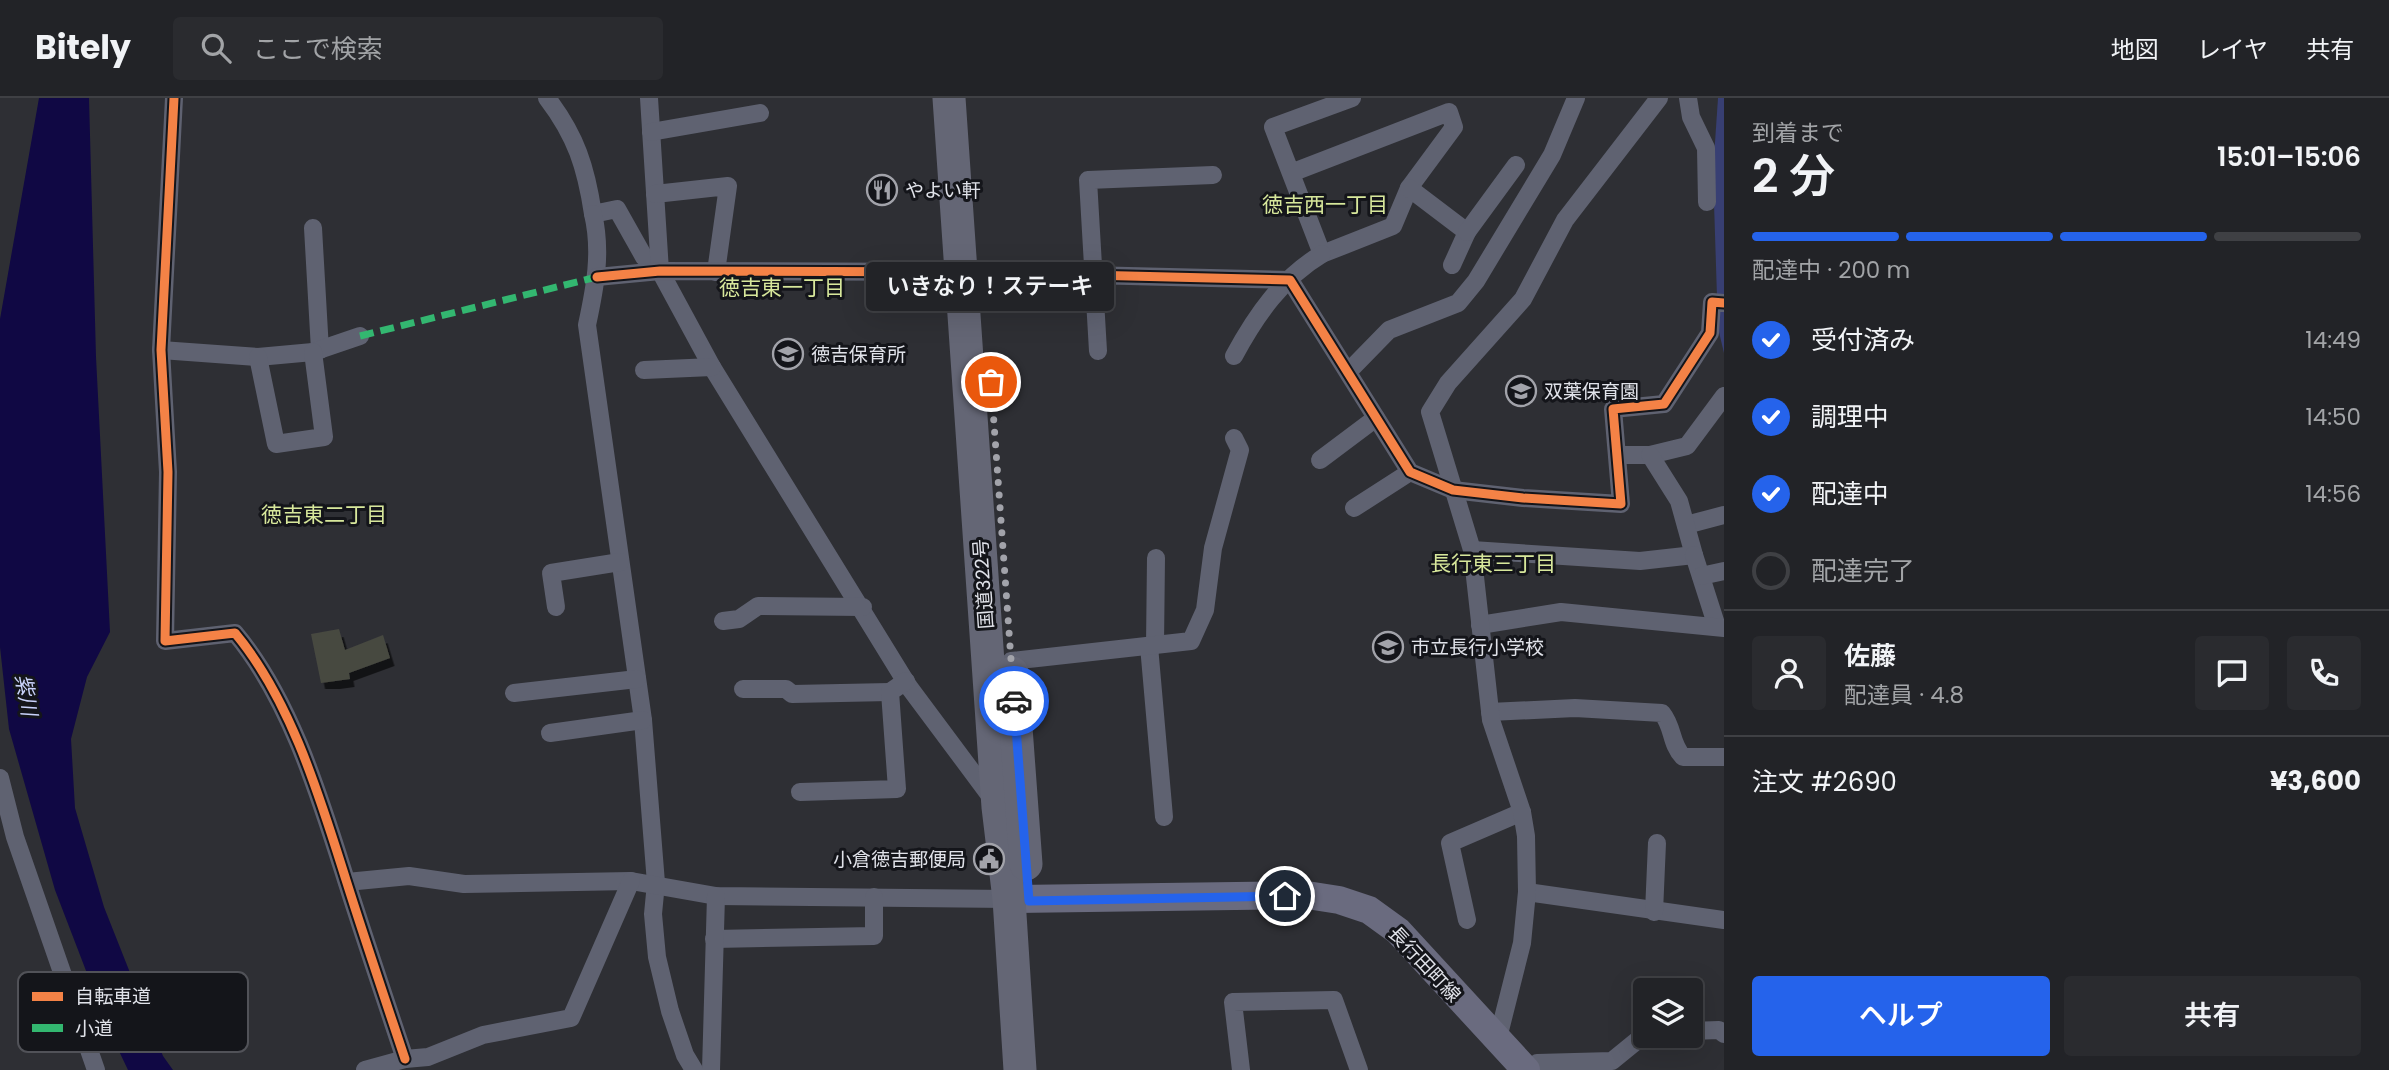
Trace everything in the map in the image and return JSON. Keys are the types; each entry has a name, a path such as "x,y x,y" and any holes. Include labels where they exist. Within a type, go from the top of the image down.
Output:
{"highway":[{"name":"国道322号","path":"949,98 973,273 1011,661 1019,900 1020,1070"},
{"name":"国道322号","path":"971,98 973,273 998,807 1019,900 1039,1070"}],"main road":[{"name":"長行田町線","path":"1019,900 1307,895 1339,900 1369,910 1398,931 1497,1042 1527,1070"}],"street":[{"path":"174,98 161,350 168,472 165,641 235,633 250,651 299,744 320,798 405,1059"},
{"path":"547,98 567,125 587,171 597,230 597,278 587,325 643,720 656,883 653,914 657,957 670,1011 685,1055 694,1070"},
{"path":"649,98 660,271"},
{"path":"1322,254 1273,127 1352,98"},
{"path":"1348,372 1390,330 1458,303 1476,281 1552,155 1576,98"},
{"path":"1497,1042 1522,943 1527,891 1526,836 1522,812 1490,712 1472,550 1430,412 1448,383 1523,299 1565,220 1659,98"},
{"path":"1688,98 1691,117 1706,148 1707,202"},
{"path":"1234,356 1256,314 1299,268 1322,254 1393,226 1409,188 1454,127 1449,112 1291,173"},
{"path":"651,132 760,113"},
{"path":"1452,265 1466,232 1516,164"},
{"path":"1098,351 1088,180 1213,175"},
{"path":"655,194 728,186 716,272"},
{"path":"1409,188 1466,232"},
{"path":"593,214 617,209 643,257 660,271 712,367 863,607 906,681 998,807"},
{"path":"258,358 276,444 324,437 316,351 313,228"},
{"path":"597,278 660,271 973,273 1290,280"},
{"path":"1290,280 1410,472 1453,490 1523,498 1621,504 1613,409 1664,404 1710,333 1712,302 1724,303"},
{"path":"161,350 258,358 316,351 360,336"},
{"path":"644,370 712,367"},
{"path":"1617,456 1650,455 1687,446 1724,396"},
{"path":"1320,460 1376,418"},
{"path":"1011,661 1191,642 1205,610 1213,548 1240,450 1234,438"},
{"path":"1480,625 1561,612 1720,628 1694,555 1679,500 1650,455"},
{"path":"1354,508 1410,472"},
{"path":"1686,525 1724,514"},
{"path":"1472,550 1640,561 1694,555"},
{"path":"1156,558 1152,646 1164,817"},
{"path":"556,607 551,573 620,562"},
{"path":"1701,576 1724,571"},
{"path":"723,621 739,619 758,606 863,607"},
{"path":"514,693 637,680"},
{"path":"743,689 786,689 792,694 890,692 906,681"},
{"path":"800,792 897,789 890,692"},
{"path":"1490,712 1575,708 1662,713 1672,725 1674,747 1683,757 1724,757"},
{"path":"551,733 643,720"},
{"path":"0,778 15,837 62,972"},
{"path":"1467,920 1450,843 1522,812"},
{"path":"1654,912 1657,843"},
{"path":"347,882 409,876 464,884 631,881 716,895 1019,900"},
{"path":"365,1070 405,1059 430,1064 483,1035 571,1018 631,881"},
{"path":"1527,891 1654,912 1724,920"},
{"path":"711,1070 716,895"},
{"path":"715,939 874,936 874,897"},
{"path":"1241,1070 1233,1002 1334,1000 1359,1070"},
{"path":"1703,1031 1719,1030 1724,1034"},
{"path":"1527,1070 1537,1063 1612,1061 1633,1044"},
{"path":"90,1052 96,1070"}],"shaded area":[{"path":"1718,98 1724,98 1724,353 1718,328 1713,172"}],"water":[{"name":"紫川","path":"39,98 89,98 96,357 110,632 87,677 71,739 75,808 104,907 130,972 86,972 55,890 9,729 0,647 0,319"},
{"path":"119,1052 161,1052 173,1070 128,1070"}],"building":[{"path":"339,629 345,650 383,635 390,658 349,673 350,679 321,683 311,634"}],"marked path":[{"path":"360,336 597,277"}],"cycle path":[{"path":"174,98 161,350 168,472 165,641 235,633 272,688 314,783 405,1059"},
{"path":"597,277 660,271 962,272 1290,280 1410,472 1453,490 1523,498 1621,504 1613,409 1664,404 1710,333 1712,302 1724,303"}],"way so far":[{"path":"991,382 1014,701"}],"place":[{"name":"やよい軒","path":"882,190"},
{"name":"徳吉保育所","path":"788,354"},
{"name":"いきなり！ステーキ","path":"991,382"},
{"name":"双葉保育園","path":"1521,391"},
{"name":"市立長行小学校","path":"1388,647"},
{"name":"小倉徳吉郵便局","path":"989,859"}],"district":[{"name":"徳吉西一丁目","path":"1325,205"},
{"name":"徳吉東一丁目","path":"782,288"},
{"name":"徳吉東二丁目","path":"324,515"},
{"name":"長行東三丁目","path":"1493,564"}],"route":[{"path":"1014,701 1029,901 1285,896"}]}
